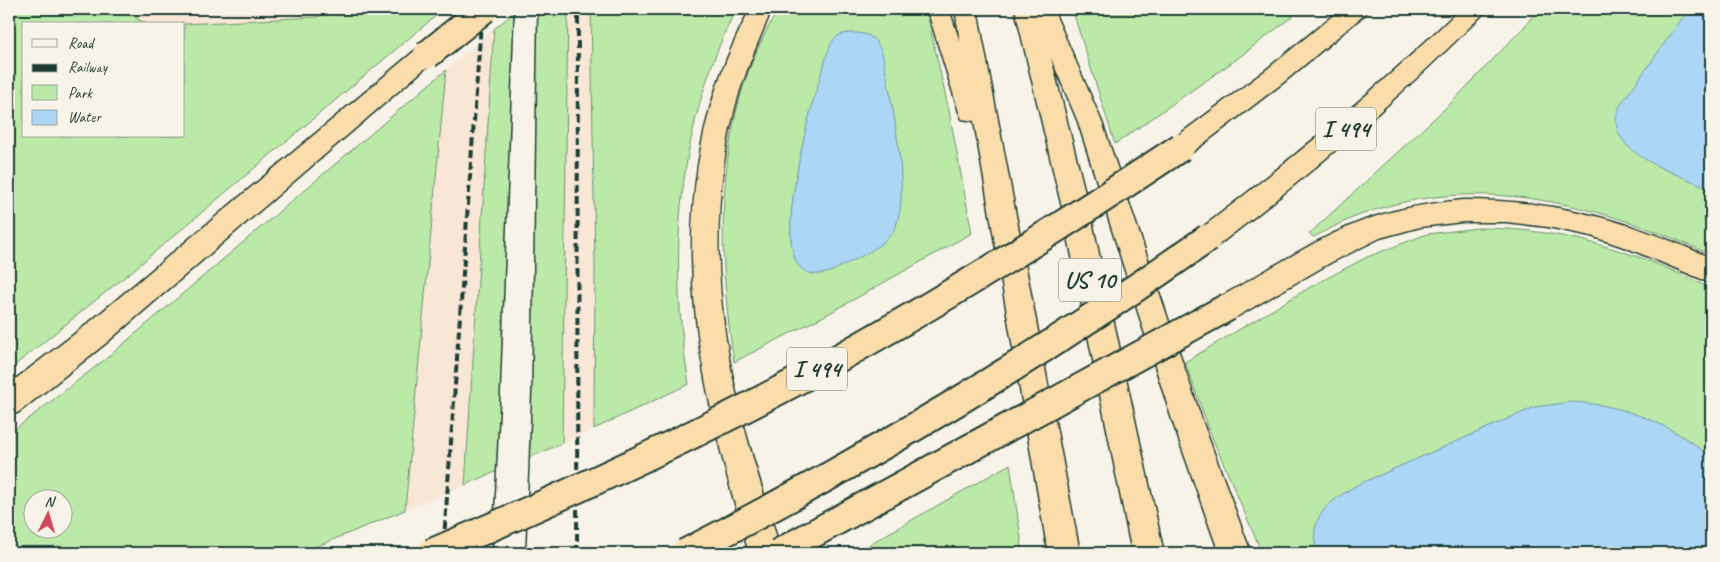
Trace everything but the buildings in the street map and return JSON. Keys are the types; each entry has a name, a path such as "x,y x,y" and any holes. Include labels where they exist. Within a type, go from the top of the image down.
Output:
{"highway":[{"path":"427,55 476,9"},
{"path":"9,402 95,335 367,105 484,9"},
{"path":"761,9 732,73 717,129 708,185 704,266 710,327 723,399 738,464 765,553"},
{"path":"938,9 1001,209"},
{"path":"966,9 1064,553"},
{"name":"US 10","path":"1026,9 1053,114 1117,402 1148,553"},
{"path":"1042,9 1090,122 1188,423 1235,553"},
{"name":"I 494","path":"431,553 603,476 808,374 990,271 1096,204 1181,147 1275,76 1356,9"},
{"name":"I 494","path":"685,553 826,479 927,422 1047,348 1208,238 1340,134 1411,70 1474,9"},
{"path":"778,553 1357,235 1401,220 1455,211 1479,210 1530,213 1583,222 1636,239 1711,271"}],"lane":[{"path":"509,553 520,285 526,9"}],"shaded area":[{"path":"9,9 444,9 185,63 185,22 22,22"},
{"path":"568,9 591,9 595,266 594,429 562,443"},
{"path":"494,29 465,485 405,510 446,70"}],"green space":[{"path":"9,9 134,9 137,19 144,22 22,22 22,138 185,138 185,24 316,17 334,9 444,9 132,271 9,370"},
{"path":"535,9 568,9 562,443 527,459"},
{"path":"591,9 736,9 716,53 701,99 690,145 682,192 679,287 682,336 689,384 594,429 595,266"},
{"path":"779,9 926,9 949,111 972,233 828,314 734,362 724,273 725,181 731,135 742,91 758,49"},
{"path":"1072,9 1302,9 1237,59 1115,144"},
{"path":"1538,9 1711,9 1711,255 1671,237 1586,209 1542,200 1498,195 1453,195 1409,201 1359,215 1314,237 1309,234 1453,101 1524,27"},
{"path":"516,11 500,470 465,485 494,29"},
{"path":"446,70 405,510 301,553 9,553 9,434 108,357"},
{"path":"1478,228 1539,232 1598,244 1655,263 1711,289 1711,553 1262,553 1212,437 1185,362 1312,286 1367,257 1427,234"},
{"path":"1010,464 1023,553 854,553"}],"water":[{"path":"1689,9 1711,9 1711,189 1650,162 1635,152 1624,141 1617,128 1617,114 1622,103"},
{"path":"848,33 871,37 878,44 883,56 901,168 900,212 895,228 878,246 835,270 814,274 808,273 799,266 793,251 791,228 797,172 827,53 835,38"},
{"path":"1571,402 1609,407 1645,418 1680,435 1711,457 1711,553 1317,553 1315,529 1318,520 1329,504 1357,485 1535,407"}],"railway":[{"path":"443,553 482,9"},
{"path":"577,553 578,9"}]}
